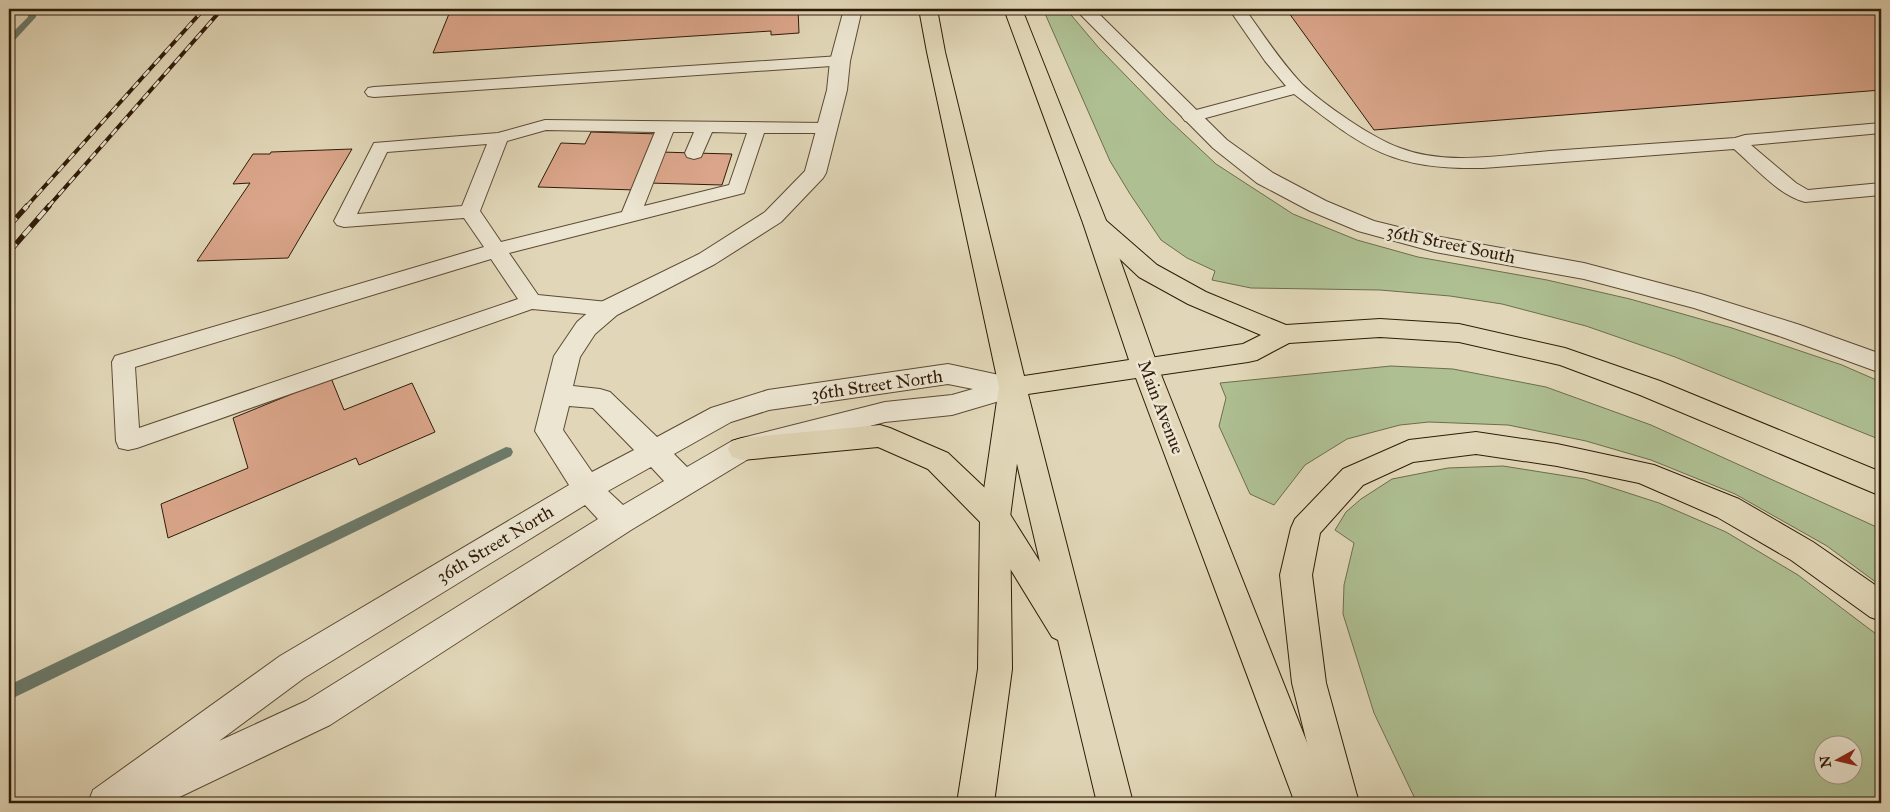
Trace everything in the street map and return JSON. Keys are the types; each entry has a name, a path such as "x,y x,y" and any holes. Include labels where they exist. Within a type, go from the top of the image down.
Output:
{"main road":[{"path":"928,9 936,52 1012,387 1115,803"},
{"name":"Main Avenue","path":"1013,9 1095,223 1145,367 1313,803"},
{"path":"1095,223 1148,271 1197,298 1284,334"},
{"path":"1012,387 1248,353 1284,334 1380,328 1459,333 1565,357 1650,388 1881,484"},
{"path":"975,803 995,669 995,517 1012,387"},
{"path":"742,450 880,436 938,462 995,517 1076,646"},
{"path":"1340,803 1309,683 1296,575 1306,528 1353,477 1409,451 1476,443 1558,454 1644,473 1728,508 1802,551 1881,608"}],"street":[{"path":"620,520 587,488 549,431 567,356 586,328 608,308 708,258 772,217 815,173 837,90 840,61 853,9"},
{"name":"36th Street South","path":"1084,9 1220,144 1265,178 1318,206 1366,226 1435,244 1584,271 1701,302 1791,331 1881,364"},
{"name":"36th Street North","path":"106,803 292,667 587,488 721,415 768,400 948,374 1012,387"},
{"name":"36th Street North","path":"126,803 318,712 620,520 742,450 885,412 952,405 1012,387"},
{"path":"557,395 600,399 685,483"}],"lane":[{"path":"1238,9 1271,58 1297,88 1363,136 1392,152 1422,160 1452,163 1483,162 1738,143 1745,140 1881,128"},
{"path":"374,92 840,61"},
{"path":"1191,117 1297,88"},
{"path":"470,211 344,221 380,147 499,138 545,125 826,128"},
{"path":"630,216 666,127"},
{"path":"694,153 705,128"},
{"path":"608,308 531,302 128,441 123,362 497,250 737,189 757,128"},
{"path":"470,211 499,138"},
{"path":"1738,143 1789,187 1805,196 1881,189"},
{"path":"674,205 682,184"},
{"path":"470,211 531,302"}],"green space":[{"path":"1043,9 1066,9 1099,48 1167,118 1216,164 1293,214 1357,240 1418,257 1547,280 1630,299 1732,328 1842,365 1881,382 1881,440 1675,357 1586,326 1502,304 1450,296 1380,290 1251,288 1212,280 1215,271 1187,258 1161,240 1130,194 1110,161"},
{"path":"1391,366 1453,369 1546,387 1651,425 1881,529 1881,586 1827,546 1735,494 1651,460 1586,441 1508,425 1429,422 1400,425 1347,439 1305,465 1274,505 1250,494 1219,426 1226,398 1220,383"},
{"path":"1503,466 1585,479 1659,503 1726,532 1798,575 1881,639 1881,803 1417,803 1374,713 1343,614 1344,585 1354,543 1335,530 1346,512 1361,499 1392,479 1448,468"}],"building":[{"path":"451,9 798,9 799,33 771,35 771,31 433,53"},
{"path":"1286,9 1876,9 1881,12 1881,90 1374,130"},
{"path":"591,132 660,134 636,190 538,187 561,143 585,144"},
{"path":"352,149 288,258 197,261 250,183 233,184 253,154"},
{"path":"661,152 732,154 722,185 648,183"},
{"path":"331,378 344,410 412,383 435,432 359,465 356,458 168,538 161,504 248,468 233,418"}],"waterway":[{"path":"9,41 32,17 32,9"},
{"path":"9,693 506,452"}],"railway":[{"path":"26,207 204,9"},
{"path":"48,207 222,9"},
{"path":"9,226 27,206"},
{"path":"9,252 49,206"}]}
